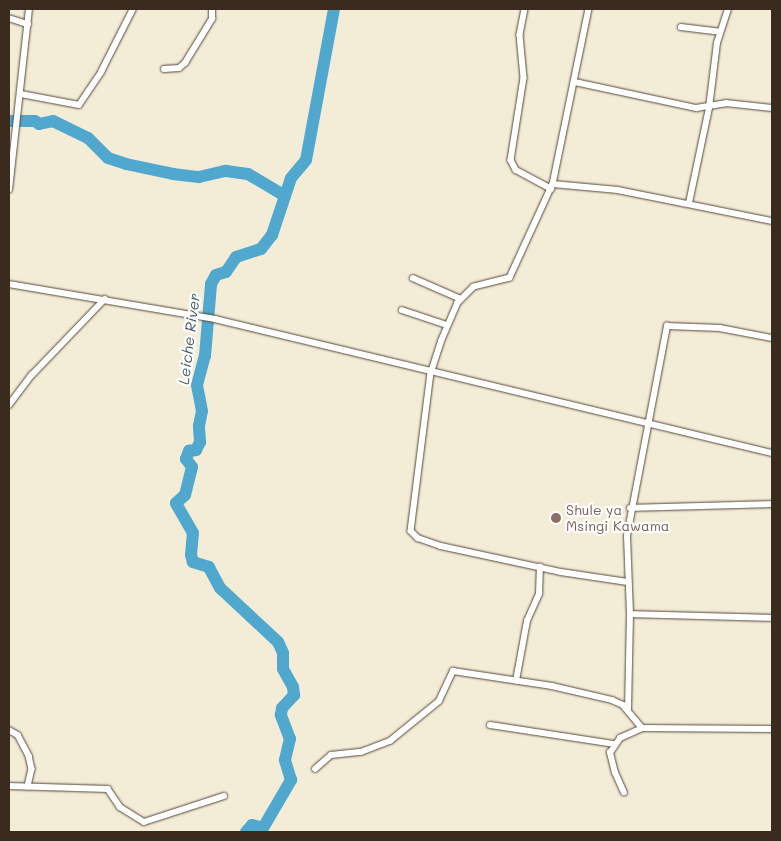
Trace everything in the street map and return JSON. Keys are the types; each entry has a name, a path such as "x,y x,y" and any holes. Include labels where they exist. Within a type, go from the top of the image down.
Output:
{"street":[{"path":"9,190 17,133 29,9"},
{"path":"21,94 79,105 101,72 133,9"},
{"path":"164,69 179,68 185,63 212,19 212,9"},
{"path":"525,9 520,35 524,78 511,160 522,174 552,186 595,186 689,203 772,221"},
{"path":"589,9 552,186 510,278 474,287 461,299 448,326 432,373 411,531 418,538 441,546 540,567 627,582"},
{"path":"689,203 709,108 720,32 728,9"},
{"path":"9,18 28,24"},
{"path":"680,27 720,32"},
{"path":"575,82 676,106 709,108 726,103 772,108"},
{"path":"413,278 461,299"},
{"path":"9,284 201,316 648,425 772,453"},
{"path":"9,405 32,375 105,299"},
{"path":"402,310 448,326"},
{"path":"642,728 634,722 628,710 630,614 627,582 630,508 667,326 720,328 772,338"},
{"path":"630,508 772,504"},
{"path":"516,681 527,621 539,594 540,567"},
{"path":"630,614 772,618"},
{"path":"315,769 331,755 362,752 390,741 439,701 453,671 612,700 628,710"},
{"path":"490,725 614,744"},
{"path":"624,793 611,761 614,744 624,735 642,728 772,729"},
{"path":"9,730 18,736 29,756 32,769 28,787"},
{"path":"9,786 108,789 124,810 144,822 224,796"}],"waterway":[{"name":"Leiche River","path":"246,832 252,825 263,828 291,780 285,760 290,739 281,715 282,708 294,695 293,687 283,669 283,653 278,642 220,588 209,567 193,562 191,555 193,533 176,503 185,495 192,467 186,459 189,451 196,450 200,442 199,426 202,411 197,385 205,356 211,284 216,275 226,272 236,257 261,249 272,235 291,178 306,160 334,9"},
{"path":"9,121 35,121 39,124 53,121 88,138 108,158 126,164 173,174 199,177 226,171 248,174 285,196"}],"place":[{"name":"Shule ya Msingi Kawama","path":"556,518"}]}
